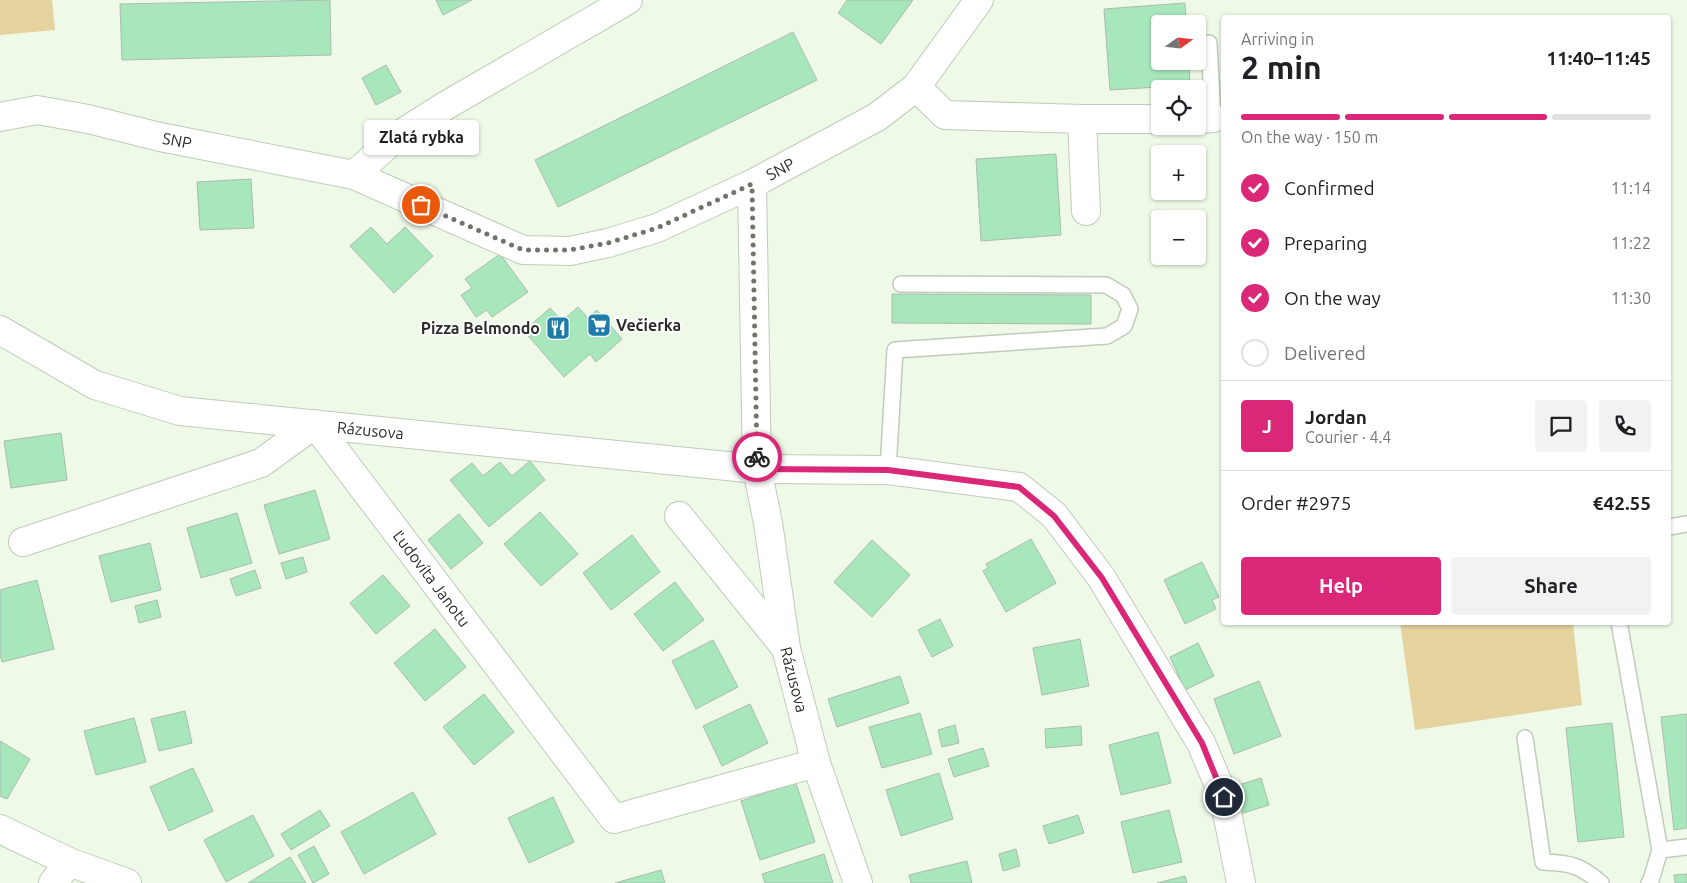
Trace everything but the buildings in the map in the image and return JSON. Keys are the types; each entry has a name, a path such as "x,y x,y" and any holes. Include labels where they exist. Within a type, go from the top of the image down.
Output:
{"street":[{"path":"354,176 396,137 445,106 628,0"},
{"name":"SNP","path":"0,118 37,110 62,114 160,137 354,176 523,250 570,250 608,243 657,228 752,184 877,117 916,87 979,0"},
{"path":"916,87 945,115 1151,119"},
{"path":"1082,119 1086,211"},
{"name":"Rázusova","path":"752,184 757,469 768,523 786,648 816,763 858,883"},
{"name":"Rázusova","path":"0,330 95,385 180,410 757,469"},
{"path":"23,542 261,463 314,424"},
{"name":"Ľudovíta Janotu","path":"314,424 614,819 816,763"},
{"path":"757,469 888,470 1019,487 1054,516 1102,578 1202,743 1224,797 1241,883"},
{"path":"679,516 786,648"},
{"path":"0,830 61,872 127,883"}],"lane":[{"path":"1206,99 1209,43"},
{"path":"888,470 895,350 1107,336 1124,326 1130,309 1122,295 1106,285 901,284"},
{"path":"1671,527 1687,524"},
{"path":"1620,625 1660,850 1649,883"},
{"path":"1525,738 1543,862 1566,863 1586,870 1601,883"},
{"path":"1660,850 1687,847"}],"shaded area":[{"path":"0,0 52,0 55,30 0,35"},
{"path":"1400,625 1573,625 1582,705 1415,730"}],"way so far":[{"path":"421,205 523,250 570,250 608,243 657,228 752,184 757,457"}],"place":[{"name":"Zlatá rybka","path":"421,205"},
{"name":"Večierka","path":"599,325"},
{"name":"Pizza Belmondo","path":"558,328"}],"route":[{"path":"757,457 757,469 888,470 1019,487 1054,516 1102,578 1202,743 1224,797"}]}
